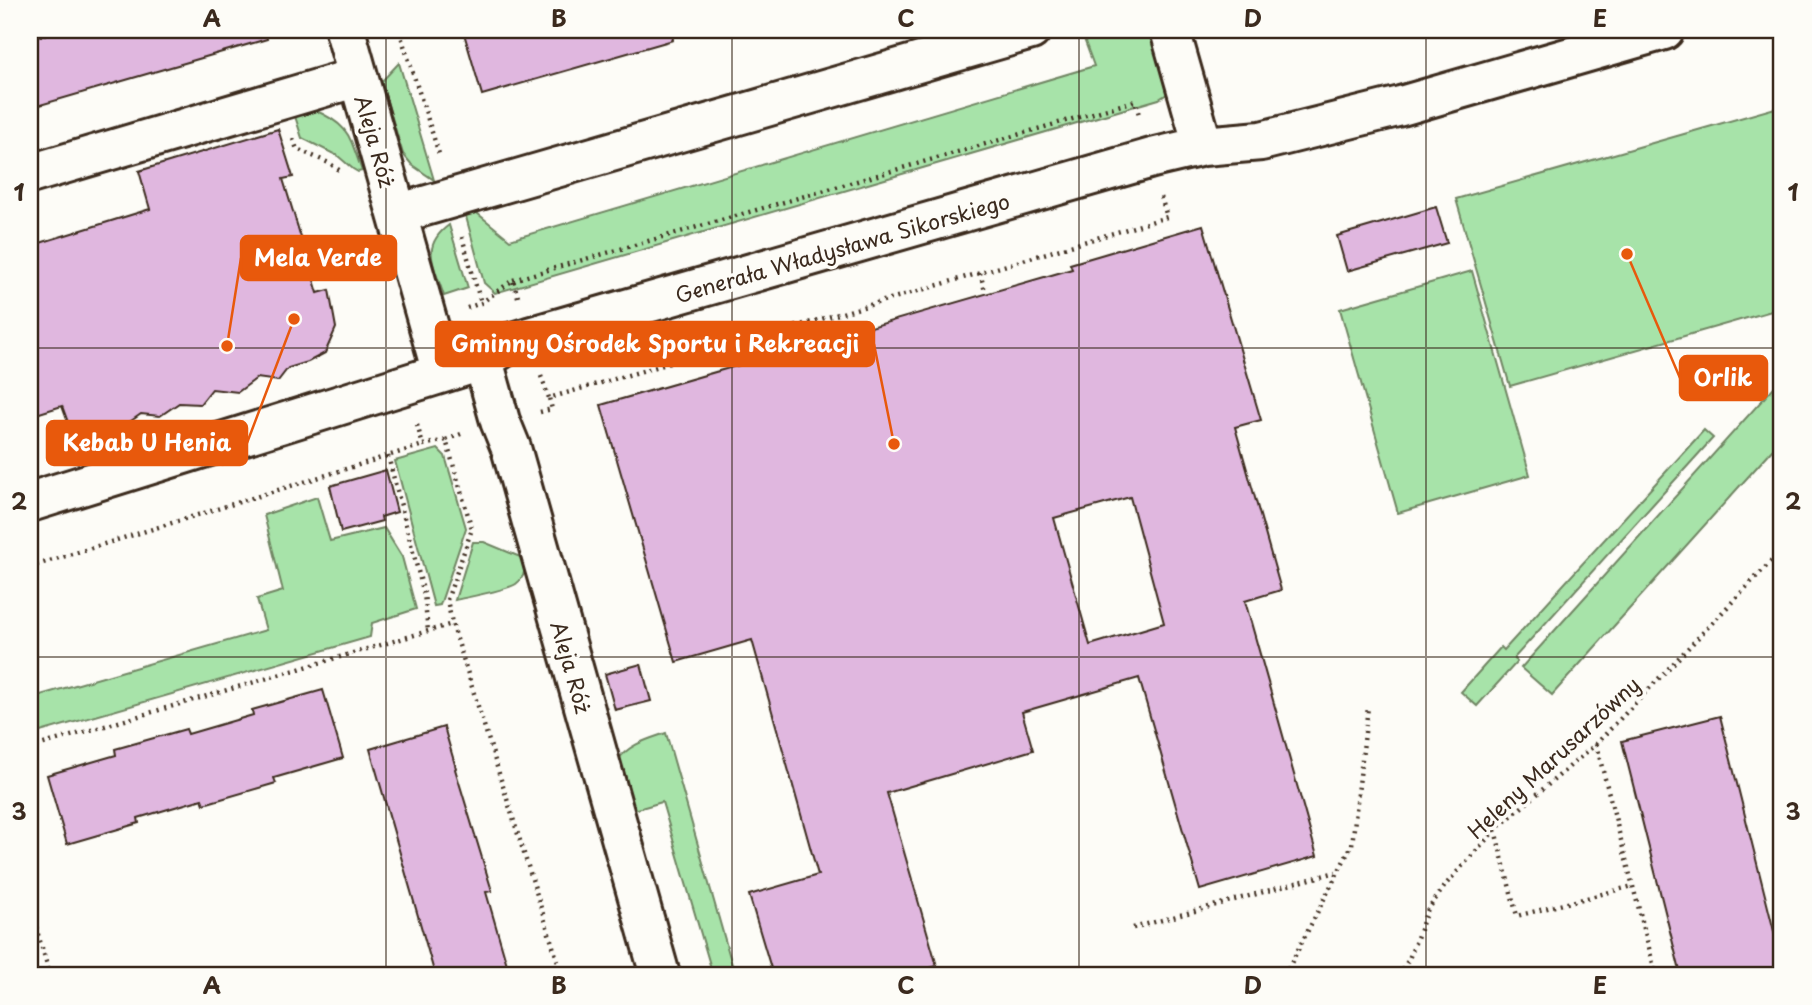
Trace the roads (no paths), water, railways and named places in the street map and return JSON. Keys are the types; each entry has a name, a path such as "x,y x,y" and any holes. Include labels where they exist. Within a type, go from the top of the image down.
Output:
{"street":[{"name":"Aleja Róż","path":"345,30 442,373"},
{"path":"397,214 1031,30"},
{"path":"1170,30 1203,146"},
{"name":"Generała Władysława Sikorskiego","path":"30,502 482,360 529,337 1152,158 1203,146 1261,141 1388,109 1664,30"},
{"path":"30,174 358,77"},
{"name":"Aleja Róż","path":"482,360 514,461 660,975"}],"place":[{"name":"Orlik","path":"1627,254"},
{"name":"Kebab U Henia","path":"294,319"},
{"name":"Mela Verde","path":"227,346"},
{"name":"Gminny Ośrodek Sportu i Rekreacji","path":"894,444"}]}
